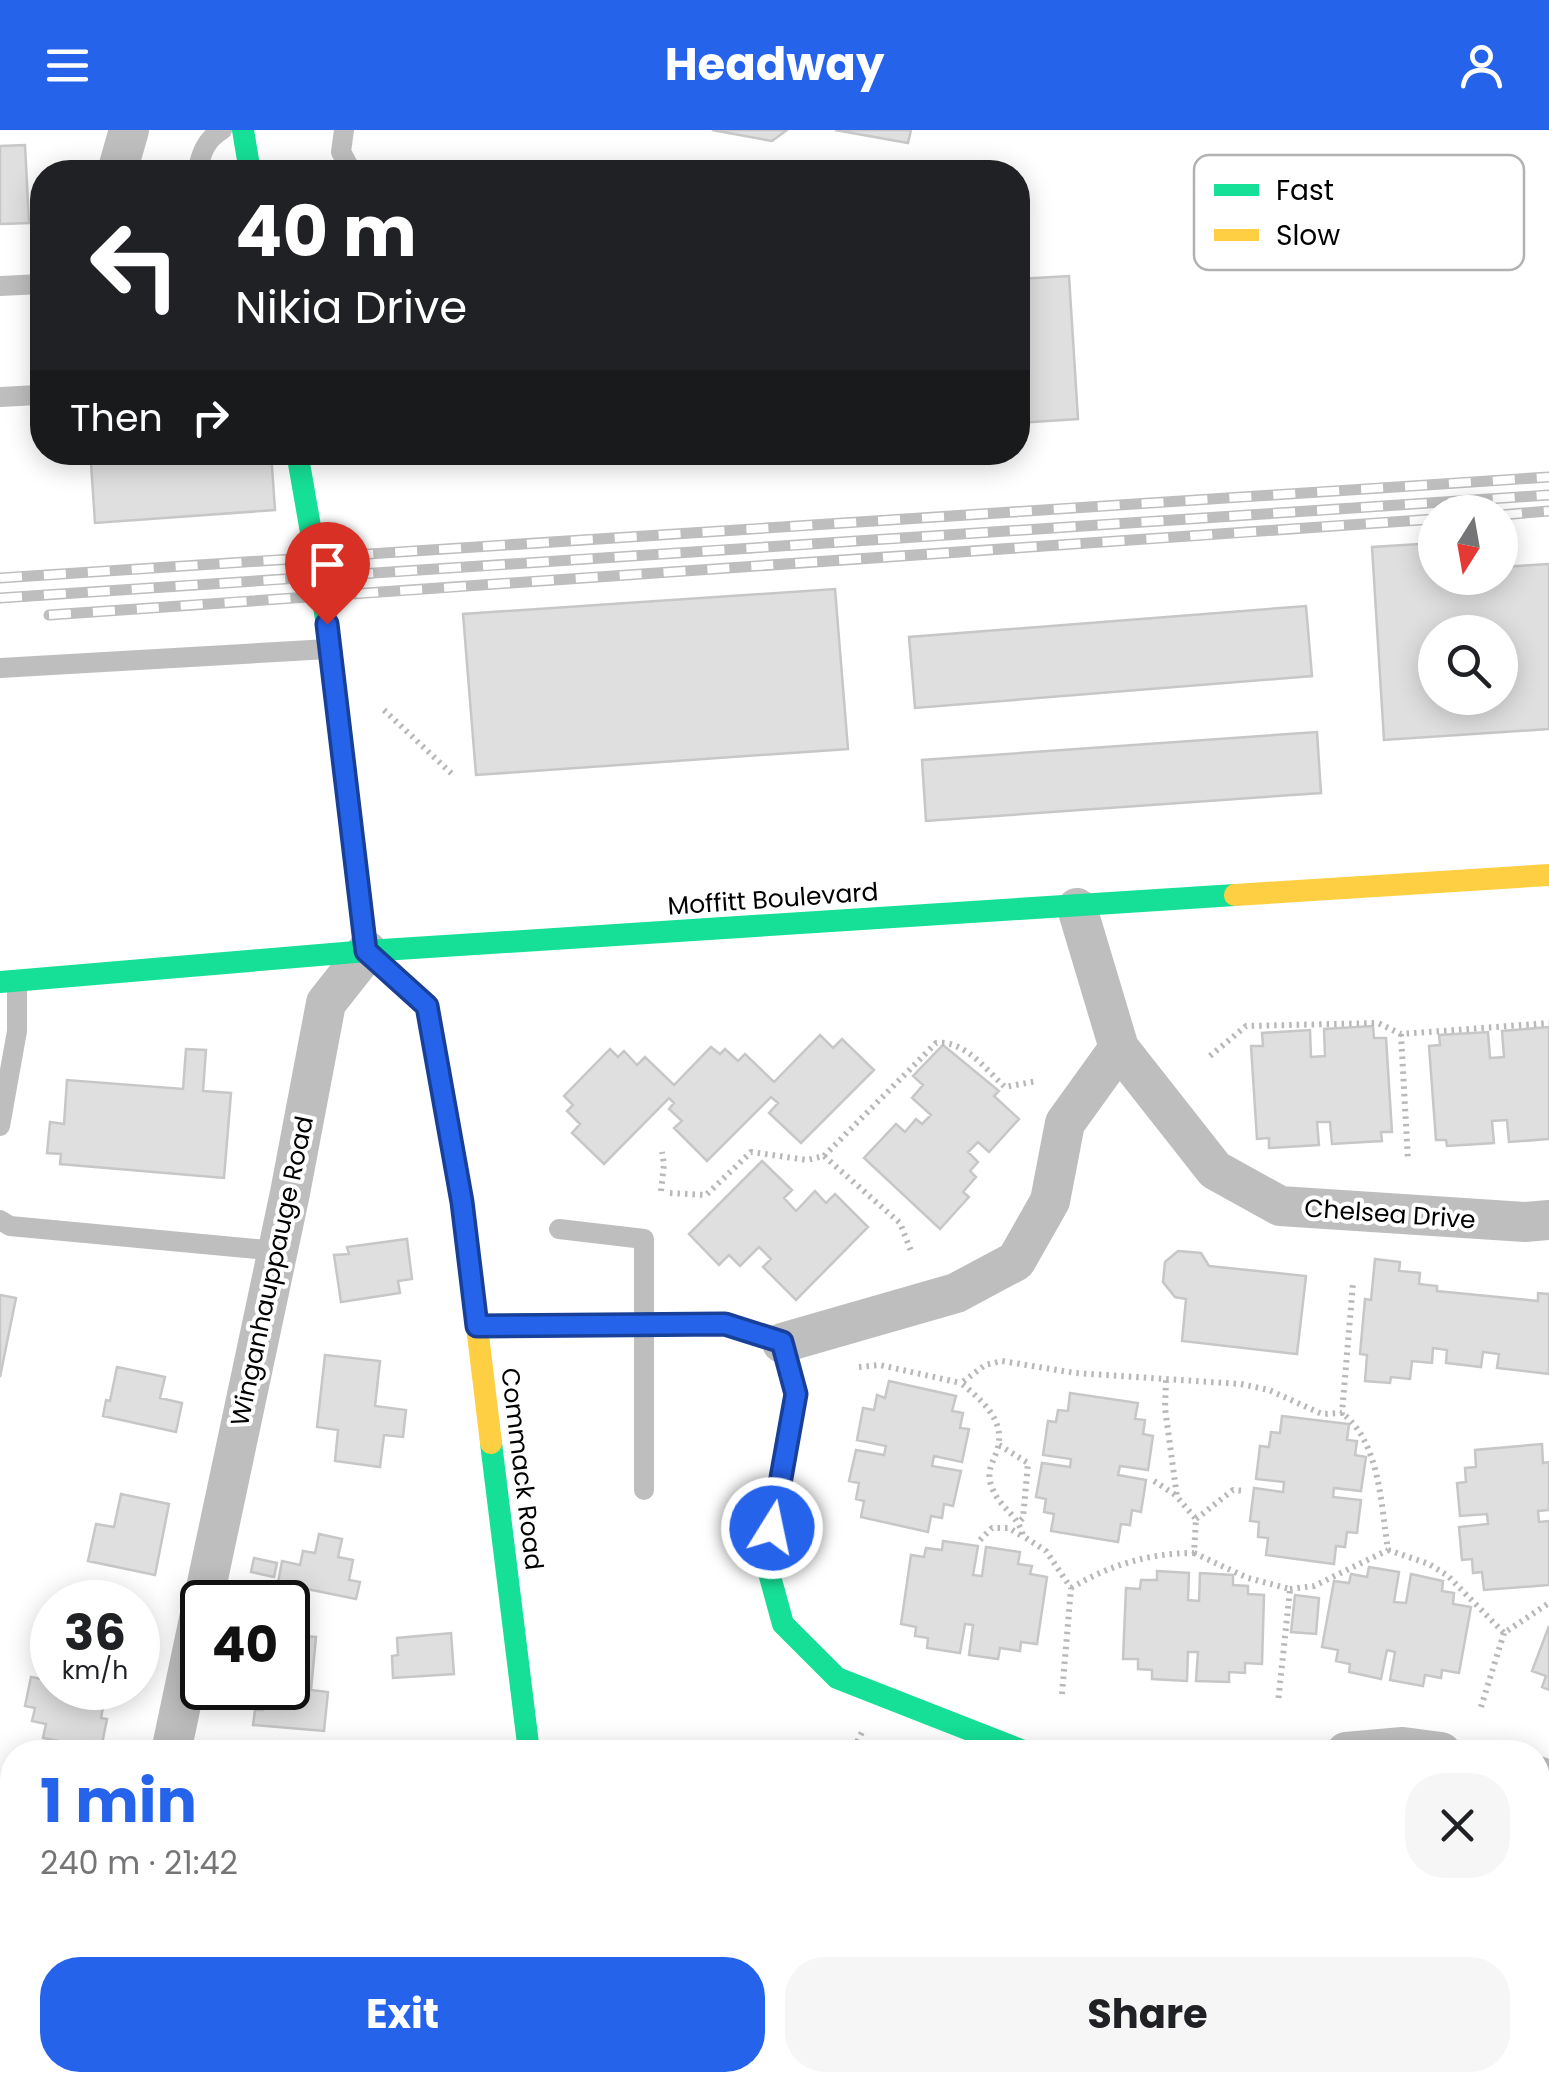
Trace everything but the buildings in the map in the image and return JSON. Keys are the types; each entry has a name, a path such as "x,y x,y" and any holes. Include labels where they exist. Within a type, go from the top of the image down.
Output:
{"street":[{"path":"120,160 129,130"},
{"path":"243,130 248,160"},
{"path":"299,465 327,624 366,951"},
{"name":"Moffitt Boulevard","path":"8,981 366,951 1549,875"},
{"name":"Chelsea Drive","path":"1077,908 1119,1048 1215,1170 1280,1206 1525,1222 1549,1220"},
{"name":"Winganhauppauge Road","path":"208,1580 326,1002 366,951"},
{"name":"Commack Road","path":"366,951 427,1006 462,1202 528,1740"},
{"path":"477,1326 725,1324 782,1342 956,1293 1016,1260 1050,1201 1065,1123 1119,1048"},
{"path":"782,1342 796,1394 766,1562 783,1624 837,1678 995,1740"},
{"name":"Winganhauppauge Road","path":"174,1740 180,1710"}],"lane":[{"path":"200,160 212,135 222,130"},
{"path":"344,130 341,152 345,160"},
{"path":"0,286 30,285"},
{"path":"0,406 0,396 30,395"},
{"path":"0,668 330,649"},
{"path":"0,1126 17,1032 8,981"},
{"path":"0,1220 10,1226 278,1250"},
{"path":"559,1229 644,1239 644,1490"}],"path":[{"path":"374,701 454,775"},
{"path":"1210,1056 1246,1026 1378,1023 1401,1034 1549,1022"},
{"path":"1401,1034 1408,1161"},
{"path":"662,1152 665,1192 706,1196 751,1152 807,1160 824,1156 936,1043 947,1042 966,1050 1005,1088 1037,1081"},
{"path":"824,1156 900,1223 911,1251"},
{"path":"1342,1413 1353,1283"},
{"path":"961,1384 985,1365 1002,1361 1075,1372 1240,1384 1268,1390 1322,1414 1342,1413 1356,1424 1365,1440 1378,1484 1388,1550"},
{"path":"860,1367 880,1365 961,1384 986,1405 996,1423 999,1445 989,1467 990,1482 1000,1505 1019,1521 1023,1536"},
{"path":"1166,1379 1165,1408 1178,1496"},
{"path":"999,1445 1028,1463 1023,1518 1019,1521"},
{"path":"1154,1481 1178,1496 1196,1519 1194,1553"},
{"path":"1196,1519 1233,1490 1246,1490"},
{"path":"980,1540 992,1528 1010,1528 1046,1551 1071,1588 1062,1694"},
{"path":"1071,1588 1100,1570 1146,1556 1194,1553 1248,1578 1290,1589 1314,1586 1388,1550 1429,1564 1448,1576 1504,1633"},
{"path":"1278,1703 1290,1589"},
{"path":"1481,1707 1504,1633 1549,1602"}],"railway":[{"path":"0,578 1549,477"},
{"path":"0,598 1549,495"},
{"path":"1518,514 1549,511"},
{"path":"49,615 1418,520"}],"traffic: fast":[{"path":"243,130 248,160"},
{"path":"299,465 327,624 367,951 427,1006 449,1128"},
{"path":"0,982 367,951 1235,895"},
{"path":"477,1325 725,1324 782,1343 796,1394 766,1562 783,1624 837,1678 995,1740"},
{"path":"491,1443 528,1740"}],"traffic: slow":[{"path":"1235,895 1549,875"},
{"path":"449,1128 462,1202 491,1443"}],"route":[{"path":"327,624 366,951 427,1006 462,1202 477,1326 725,1324 782,1342 796,1394 772,1528"}]}
